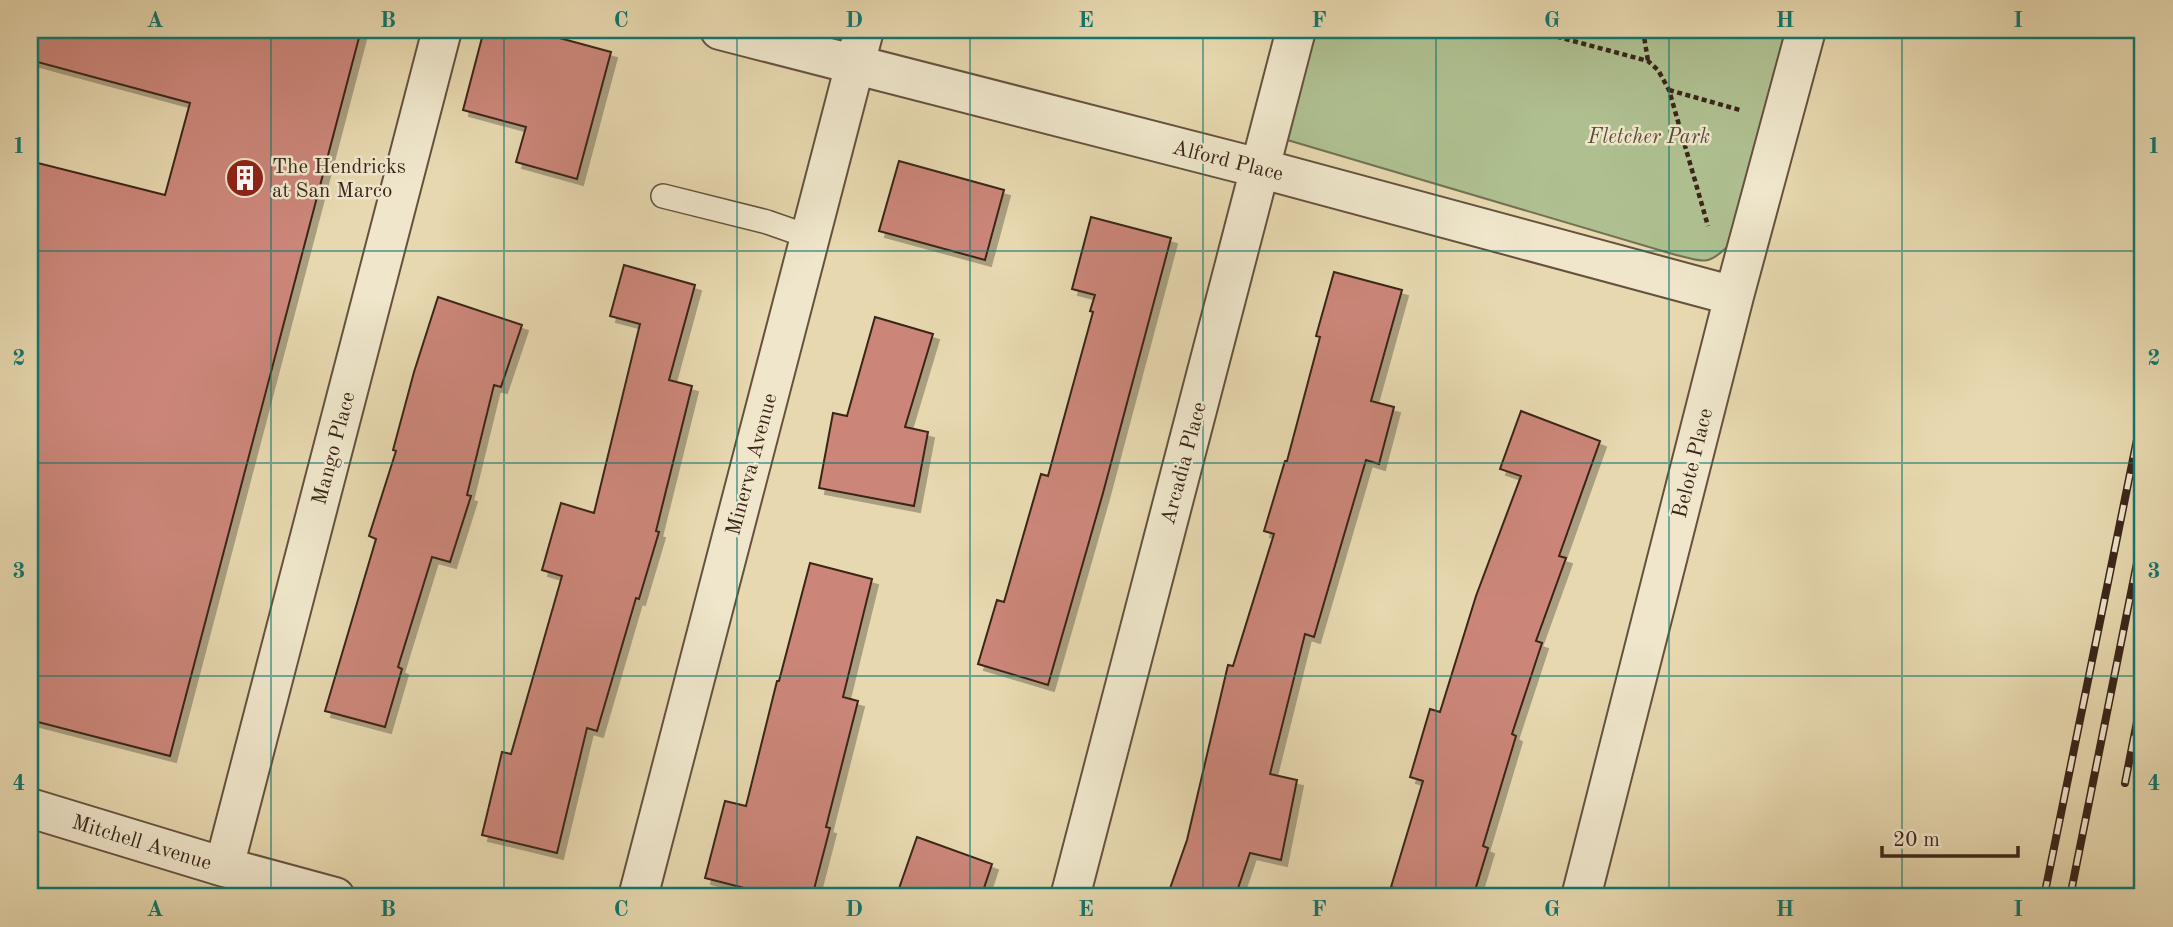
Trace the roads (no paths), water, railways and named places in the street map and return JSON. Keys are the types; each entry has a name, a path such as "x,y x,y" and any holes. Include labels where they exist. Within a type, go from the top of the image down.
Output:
{"street":[{"name":"Mango Place","path":"224,867 442,30"},
{"name":"Alford Place","path":"720,30 860,47 1259,168 1736,288"},
{"name":"Arcadia Place","path":"1070,897 1296,30"},
{"name":"Belote Place","path":"1581,897 1736,288 1806,30"},
{"name":"Minerva Avenue","path":"638,897 860,47"},
{"name":"Mitchell Avenue","path":"30,808 224,867 335,897"}],"lane":[{"path":"663,197 767,222 810,237"}],"railway":[{"path":"2044,897 2143,410"},
{"path":"2070,897 2143,533"},
{"path":"2125,783 2143,691"}],"place":[{"name":"The Hendricks at San Marco","path":"245,178"}],"park label":[{"name":"Fletcher Park","path":"1649,136"}]}
